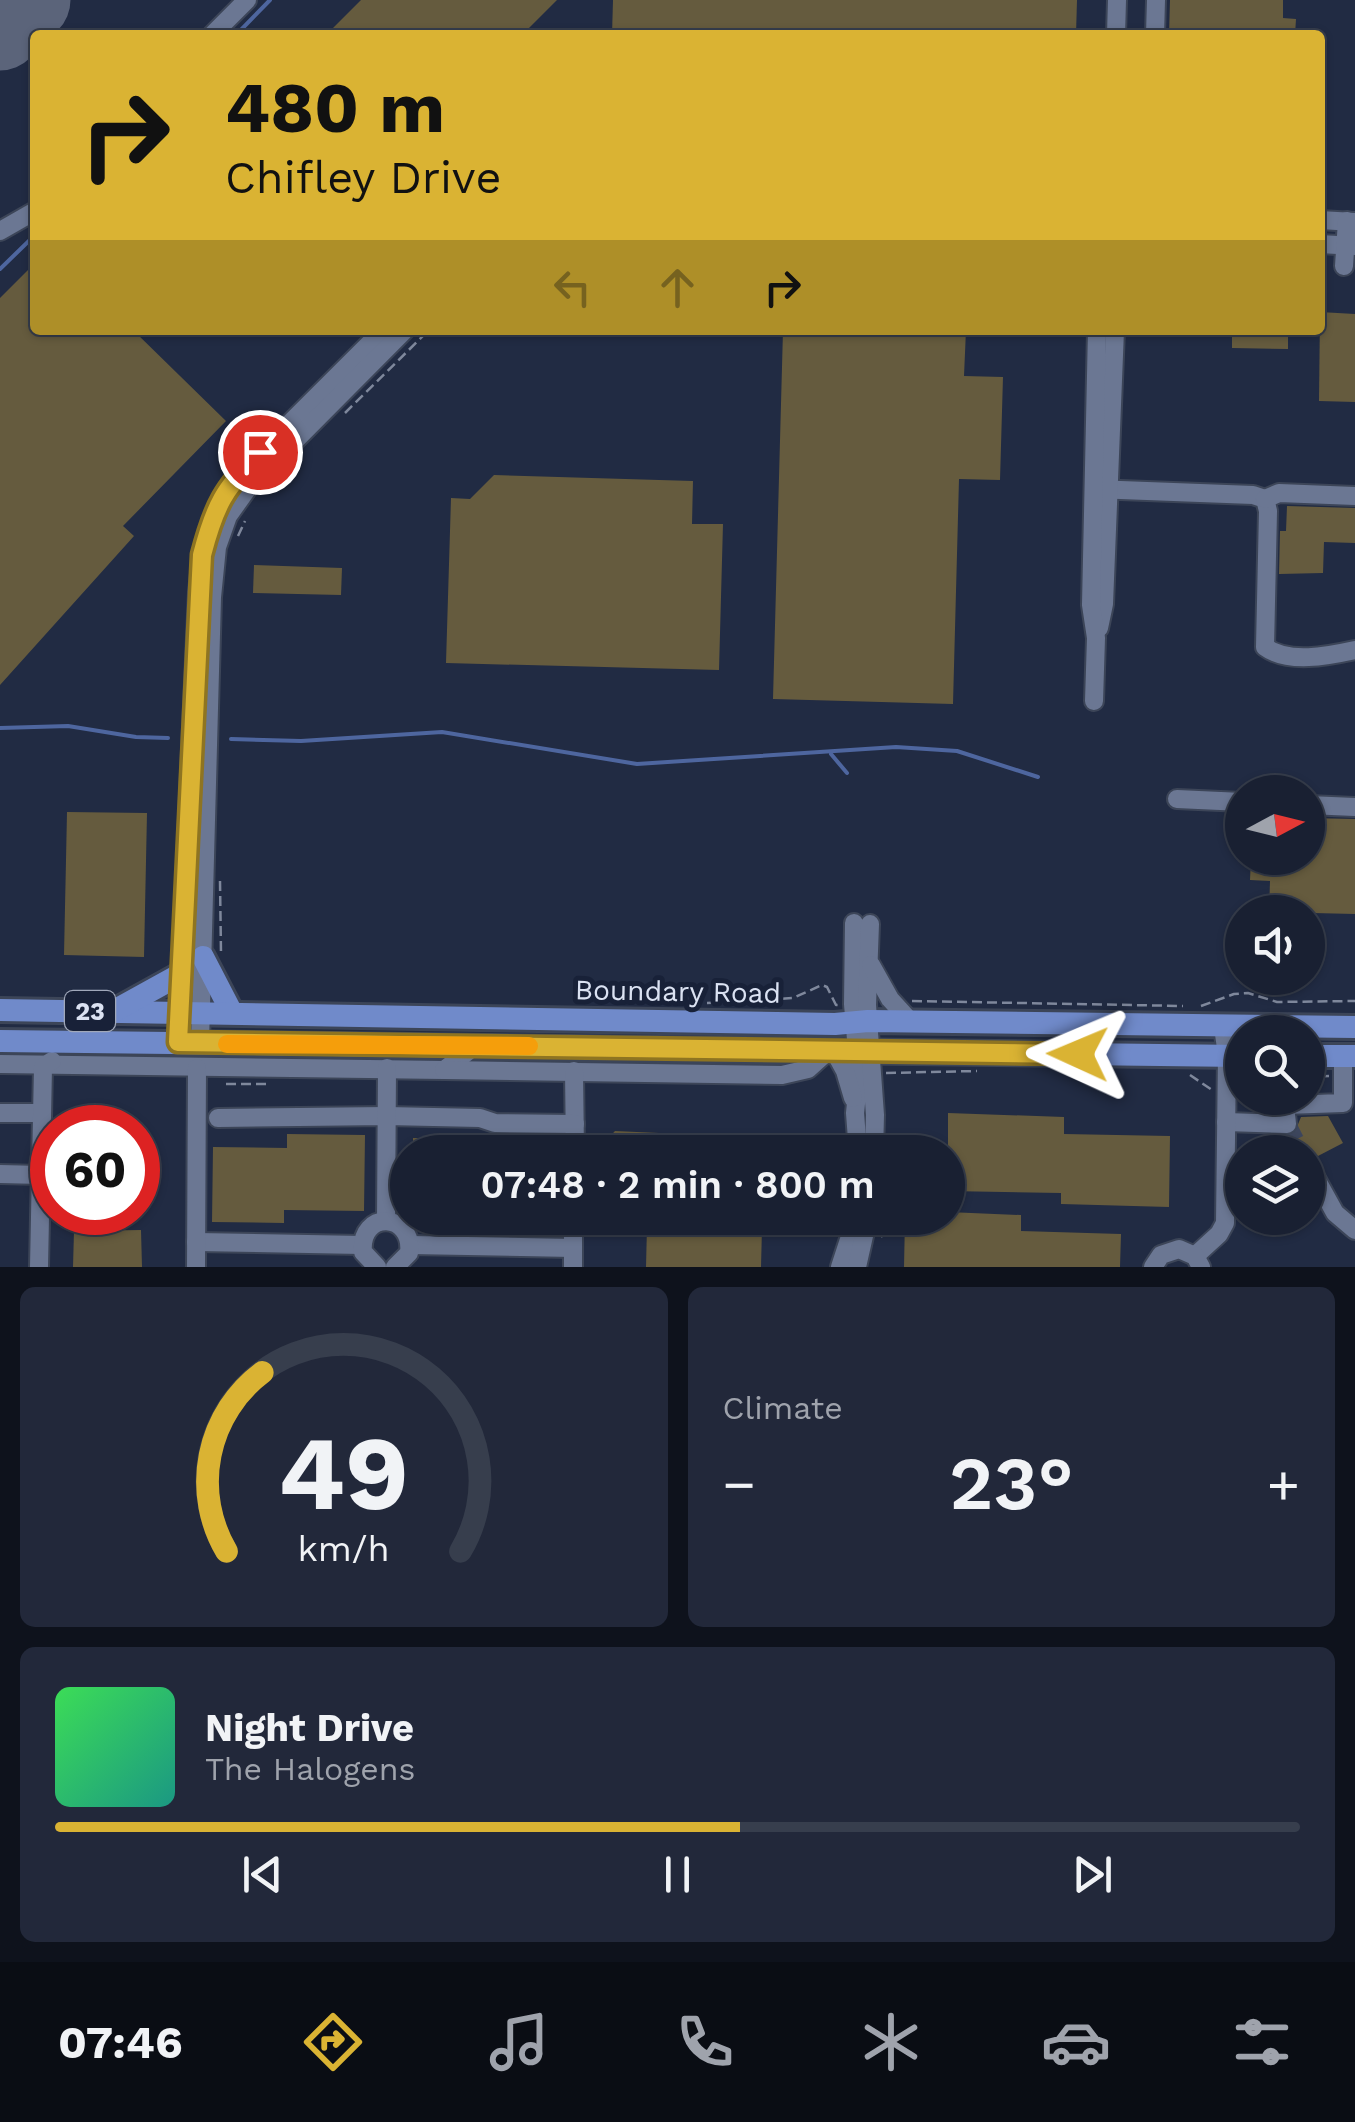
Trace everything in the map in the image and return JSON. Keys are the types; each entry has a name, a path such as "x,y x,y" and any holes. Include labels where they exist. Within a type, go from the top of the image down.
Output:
{"main road":[{"path":"212,955 232,1012"},
{"path":"114,1011 181,974"},
{"name":"Boundary Road","path":"0,1010 858,1016 912,1022 1225,1029"},
{"name":"Boundary Road","path":"1325,1028 1355,1028"},
{"name":"Boundary Road","path":"0,1041 475,1045 852,1055 1225,1056"}],"street":[{"path":"217,30 247,0"},
{"path":"1116,30 1117,0"},
{"path":"1155,30 1156,0"},
{"path":"0,232 30,213"},
{"path":"1325,220 1351,221 1344,266"},
{"path":"1325,244 1350,245"},
{"path":"189,1043 190,1012 181,974 198,592 211,520 223,493 237,476 378,335"},
{"path":"190,1012 212,955 209,688 217,546 228,516 248,488 401,335"},
{"path":"1098,335 1102,489"},
{"path":"1094,701 1096,638 1091,606 1116,335"},
{"path":"1102,489 1253,494 1265,499 1279,493 1355,496"},
{"path":"1265,499 1265,647 1276,655 1328,656 1355,650"},
{"path":"1177,799 1225,801"},
{"path":"1325,806 1355,807"},
{"path":"858,1016 862,924 868,960 890,1000 912,1022"},
{"path":"868,960 852,1055 870,1135"},
{"path":"43,1067 82,1042"},
{"path":"444,1070 475,1045"},
{"path":"317,1046 349,1068"},
{"path":"0,1064 790,1074 852,1055"},
{"path":"852,1055 859,1076 857,1135"},
{"path":"1226,1122 1287,1124 1285,1105 1343,1103 1349,1056"},
{"path":"41,1105 43,1067"},
{"path":"196,1267 197,1068"},
{"path":"386,1221 387,1068"},
{"path":"574,1071 575,1135"},
{"path":"0,1113 30,1113"},
{"path":"1226,1115 1227,1135"},
{"path":"218,1118 388,1116 480,1118 496,1124 575,1124"},
{"path":"0,1174 30,1175"},
{"path":"1325,1202 1355,1230"},
{"path":"377,1267 366,1258 362,1245 367,1231 386,1221 400,1226 410,1246 405,1260 395,1267"},
{"path":"1153,1267 1161,1254 1170,1250 1187,1251 1198,1262 1225,1223"},
{"path":"39,1267 40,1235"},
{"path":"840,1267 850,1235"},
{"path":"856,1267 864,1235"},
{"path":"196,1242 362,1245"},
{"path":"410,1246 573,1258"}],"path":[{"path":"346,412 425,335"},
{"path":"236,540 247,515"},
{"path":"212,955 222,892 220,876"},
{"path":"705,1004 747,998 793,998 822,985 828,987 836,1005 858,1016"},
{"path":"890,1000 901,994 918,1002 1184,1006"},
{"path":"1204,1006 1234,994 1277,1002 1355,1000"},
{"path":"852,1055 981,1071"},
{"path":"1186,1072 1225,1095"}],"building":[{"path":"361,0 557,0 527,30 331,30"},
{"path":"613,0 1077,0 1076,30 612,30"},
{"path":"1170,0 1283,0 1283,18 1296,19 1295,30 1169,30"},
{"path":"30,268 30,335 138,335 226,421 123,526 134,536 0,685 0,298"},
{"path":"1325,312 1355,314 1355,402 1319,401 1320,335 1325,335"},
{"path":"783,335 966,335 964,376 1003,377 1000,480 959,479 953,704 773,699"},
{"path":"1232,335 1288,335 1288,349 1232,348"},
{"path":"494,475 693,481 692,524 723,524 719,670 446,663 451,498 470,499"},
{"path":"1287,506 1355,508 1355,543 1324,542 1323,573 1279,574 1280,531 1286,531"},
{"path":"254,565 342,568 341,595 253,593"},
{"path":"67,812 147,813 144,957 64,955"},
{"path":"1325,818 1355,819 1355,914 1325,913 1325,895 1270,895 1270,881 1250,880 1250,875 1325,875"},
{"path":"948,1113 1064,1117 1064,1134 1170,1136 1169,1207 1061,1204 1061,1193 965,1191 965,1135 948,1135"},
{"path":"1328,1116 1343,1143 1325,1152 1325,1135 1282,1135 1294,1134 1301,1117"},
{"path":"615,1131 702,1135 611,1135"},
{"path":"287,1134 365,1135 364,1211 284,1210 284,1223 212,1222 213,1147 287,1148"},
{"path":"965,1213 1021,1215 1021,1231 1121,1234 1120,1267 904,1267 905,1235 965,1235"},
{"path":"74,1235 141,1235 142,1267 73,1267"},
{"path":"647,1235 762,1235 761,1267 646,1267"}],"waterway":[{"path":"241,30 270,0"},
{"path":"0,269 30,240"},
{"path":"0,728 68,726 168,738"},
{"path":"231,739 301,741 442,732 637,764 896,747 957,751 1038,777"},
{"path":"831,754 847,773"}],"taxiway":[{"path":"0,26 28,0"}],"runway":[{"path":"0,28 28,0"}],"tunnel":[{"path":"1287,1124 1292,1135"}],"slow traffic":[{"path":"227,1044 529,1046"}],"route":[{"path":"260,452 223,493 202,555 178,1042 1078,1054"}]}
